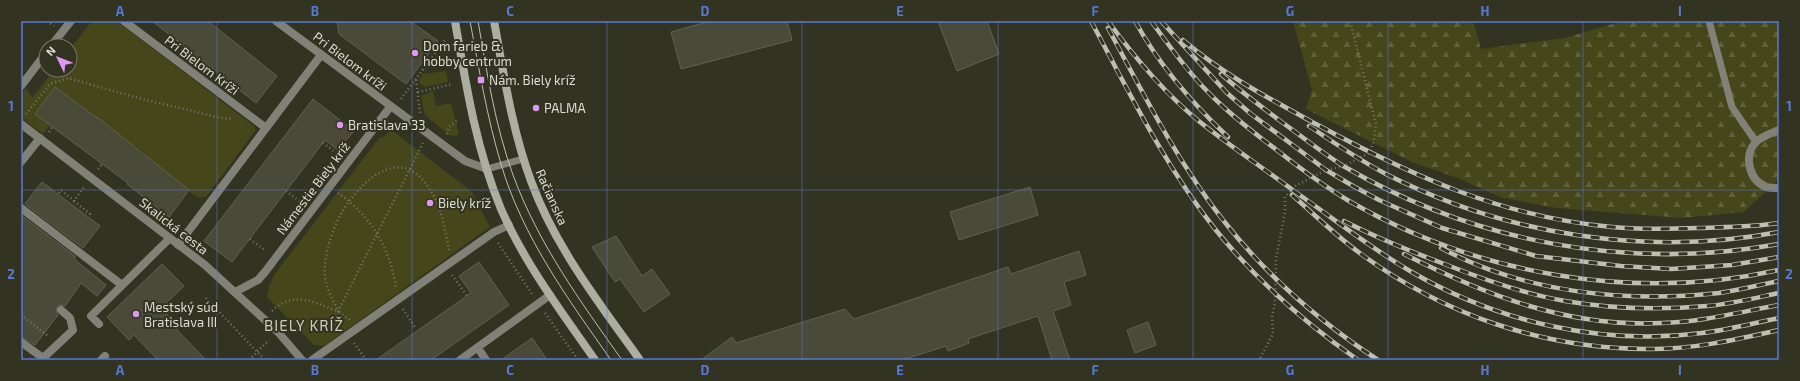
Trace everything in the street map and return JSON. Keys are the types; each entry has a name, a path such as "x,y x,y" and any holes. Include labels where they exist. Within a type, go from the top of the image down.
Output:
{"main road":[{"path":"455,21 473,121 487,169 509,225 525,255 550,295 595,360"},
{"name":"Račianska","path":"494,21 509,102 523,160 534,191 559,241 640,360"}],"street":[{"path":"57,38 70,21"},
{"name":"Pri Bielom Kríži","path":"124,21 266,128"},
{"name":"Pri Bielom kríži","path":"276,21 390,107"},
{"path":"178,245 321,55"},
{"path":"21,86 38,64"},
{"path":"390,107 465,161 487,169"},
{"name":"Námestie Biely kríž","path":"236,292 258,280 390,107"},
{"name":"Skalická cesta","path":"21,124 170,238 236,292 265,318 302,360"},
{"path":"1779,130 1756,142 1748,156 1750,170 1757,180 1767,187 1779,188"},
{"path":"21,162 40,138"},
{"path":"21,208 122,285"},
{"path":"312,360 450,262 494,232 509,225"},
{"path":"99,324 91,316 170,238"},
{"path":"460,360 550,295"},
{"path":"21,342 42,359 73,330 70,318 62,310"},
{"path":"478,348 486,360"}],"lane":[{"path":"1709,21 1732,107 1756,142"},
{"path":"487,169 523,160"}],"path":[{"path":"1257,360 1273,334 1272,317 1275,303 1276,259 1285,212 1285,197 1295,186 1326,170 1344,166 1359,160 1369,153 1374,141 1376,124 1350,21"},
{"path":"401,100 445,40"},
{"path":"21,120 50,84 68,78 146,100 221,118 236,119"},
{"path":"416,80 421,115"},
{"path":"418,92 453,84"},
{"path":"446,134 449,126 459,120"},
{"path":"325,338 410,170 427,133"},
{"path":"323,143 339,155"},
{"path":"339,312 329,295 326,282 325,266 328,248 340,216 349,201 363,185 385,171 403,168 410,170 420,177 440,207 450,262"},
{"path":"74,201 91,178"},
{"path":"329,187 361,211 378,233 388,255 394,278 397,300 416,328"},
{"path":"58,193 61,190 90,214 88,216"},
{"path":"286,191 303,203"},
{"path":"250,239 266,251"},
{"path":"494,245 498,243 502,246 538,304 578,360"},
{"path":"453,272 452,275 467,296"},
{"path":"206,298 265,360"},
{"path":"265,318 284,301 294,299 316,302 339,312"},
{"path":"21,315 52,339"},
{"path":"249,360 278,332"},
{"path":"348,334 366,360"}],"green space":[{"path":"92,21 117,21 254,126 256,130 206,197 200,198 188,191 189,190 148,158 149,157 55,87 35,114 50,125 43,134 21,118 21,95 26,88 32,98 48,78 78,78 78,39"},
{"path":"1293,21 1473,21 1481,49 1565,38 1622,21 1779,21 1779,179 1744,212 1682,218 1557,208 1503,198 1460,179 1412,162 1306,109 1312,90"},
{"path":"446,71 448,82 425,87 420,84 419,80 423,74"},
{"path":"433,91 436,106 451,103 459,133 456,136 449,135 425,115 421,96"},
{"path":"393,131 472,192 490,227 324,346 314,345 267,297 269,287 274,275 380,137 382,138 389,132"}],"building":[{"path":"152,21 208,21 277,76 256,103"},
{"path":"337,21 410,21 438,41 406,84 339,34"},
{"path":"710,21 787,21 792,40 681,69 671,32"},
{"path":"938,21 987,21 999,54 957,71"},
{"path":"55,87 97,117 189,190 169,217 127,184 128,183 35,114"},
{"path":"313,99 354,131 338,150 325,140 232,262 204,241"},
{"path":"42,182 100,226 83,248 25,204"},
{"path":"1030,187 1038,215 959,240 950,212"},
{"path":"21,215 76,257 74,259 106,285 97,296 81,283 65,306 60,305 57,307 56,311 58,315 35,345 21,337"},
{"path":"616,236 642,276 652,269 670,294 644,312 620,279 615,282 592,247"},
{"path":"1079,251 1086,275 1064,282 1071,305 1053,311 1070,360 1052,360 1038,316 968,339 969,343 948,351 946,346 902,360 701,360 732,337 736,343 845,309 854,319 1008,267 1011,274"},
{"path":"479,262 509,305 431,360 376,360 471,293 459,276"},
{"name":"Mestský súd Bratislava III","path":"162,264 184,286 161,308 179,327 177,330 206,360 158,360 134,335 129,340 107,317"},
{"path":"1148,322 1156,345 1135,353 1127,330"},
{"path":"532,338 547,360 501,360"}],"tram line":[{"path":"470,21 492,129 510,191 534,242 548,266 611,360"},
{"path":"478,21 492,99 501,137 523,200 547,248 561,271 622,360"}],"railway":[{"path":"1091,21 1148,128 1180,180 1215,229 1247,266 1282,300 1300,316 1358,360"},
{"path":"1108,21 1162,87 1200,122 1395,262 1443,289 1478,304 1514,316 1551,326 1589,333 1626,336 1664,336 1702,333 1779,318"},
{"path":"1135,21 1144,37 1177,83 1228,137"},
{"path":"1151,21 1199,83 1224,108 1295,164 1349,201 1399,227 1450,248 1504,264 1558,275 1613,282 1669,283 1724,279 1779,270"},
{"path":"1161,21 1227,93 1251,114 1326,170 1379,200 1442,228 1536,256 1621,266 1671,269 1732,265 1779,257"},
{"path":"1108,28 1176,150 1206,197 1223,220 1257,260 1295,296 1335,330 1378,360"},
{"path":"1183,40 1199,53 1248,86 1352,143 1423,177 1495,204 1572,222 1623,228 1688,228 1749,226 1779,223"},
{"path":"1221,74 1283,123 1345,167 1395,193 1447,215 1501,232 1555,244 1611,252 1667,254 1723,252 1779,244"},
{"path":"1309,126 1386,174 1432,195 1479,212 1528,226 1578,235 1628,241 1679,242 1729,239 1779,232"},
{"path":"1292,195 1334,233 1393,276 1460,311 1532,335 1607,347 1662,349 1712,344 1779,330"},
{"path":"1344,221 1421,255 1476,276 1505,286 1550,298 1583,304 1636,308 1672,308 1725,304 1779,293"},
{"path":"1441,248 1473,263 1541,285 1612,295 1648,297 1684,296 1719,293 1779,281"},
{"path":"1404,254 1465,283 1528,306 1594,320 1628,323 1677,322 1706,319 1779,305"}],"place":[{"name":"Dom farieb & hobby centrum","path":"415,53"},
{"name":"Nám. Biely kríž","path":"481,80"},
{"name":"PALMA","path":"536,108"},
{"name":"Bratislava 33","path":"340,125"},
{"name":"Biely kríž","path":"430,203"},
{"name":"Mestský súd Bratislava III","path":"136,314"}],"district":[{"name":"BIELY KRÍŽ","path":"304,326"}]}
